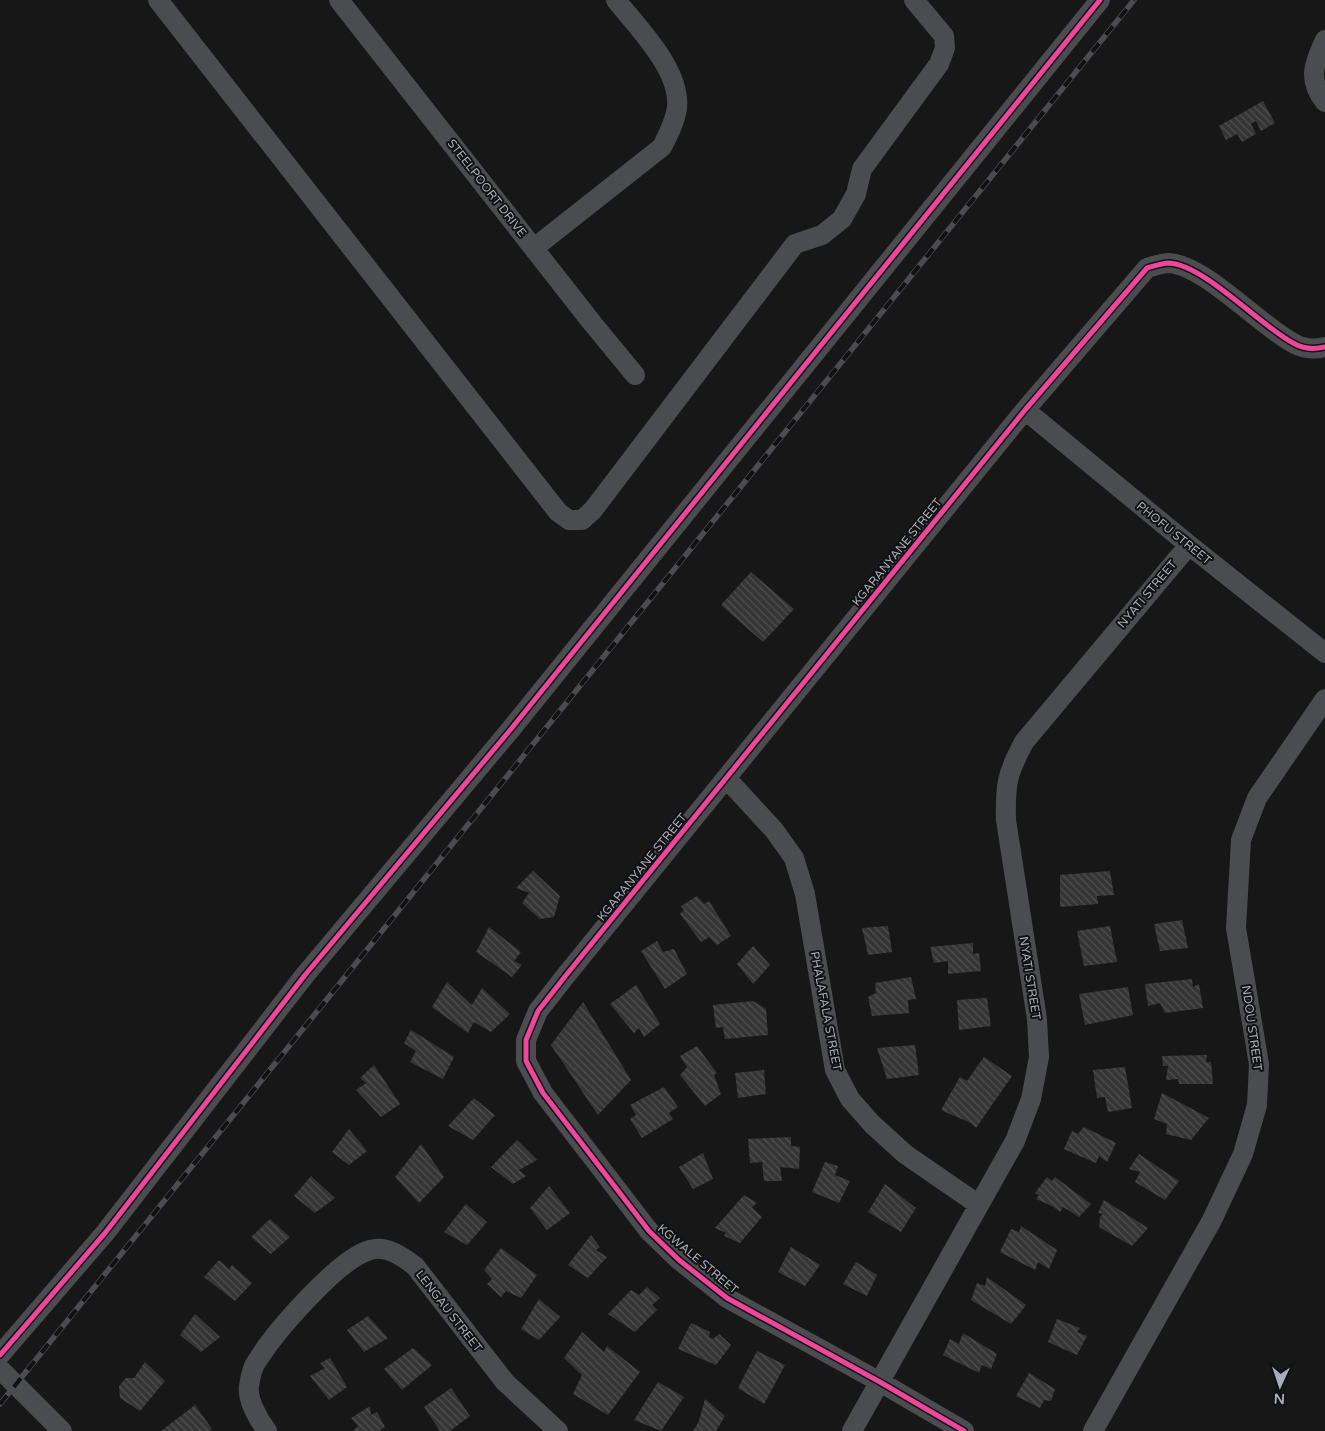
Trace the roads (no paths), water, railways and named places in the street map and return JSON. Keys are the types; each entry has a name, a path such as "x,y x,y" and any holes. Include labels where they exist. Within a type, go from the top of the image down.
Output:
{"street":[{"path":"158,0 558,512 569,520 582,520 593,510 795,244 822,234 842,219 856,194 862,169 939,64 945,48 944,36 914,0"},
{"name":"STEELPOORT DRIVE","path":"339,0 634,375"},
{"path":"534,248 662,147 673,123 677,106 673,78 664,60 616,0"},
{"path":"0,1355 105,1233 305,975 523,714 1100,0"},
{"path":"1325,40 1315,61 1313,80 1325,102"},
{"name":"KGARANYANE STREET","path":"538,1011 1026,410 1147,268 1168,263 1185,266 1205,278 1296,345 1315,349 1325,347"},
{"name":"PHOFU STREET","path":"1026,410 1189,545 1325,653"},
{"name":"NYATI STREET","path":"852,1431 1015,1141 1031,1099 1039,1057 1037,1019 1006,820 1005,789 1011,766 1024,742 1189,545"},
{"name":"NDOU STREET","path":"1094,1431 1212,1220 1243,1154 1257,1105 1259,1064 1236,928 1241,840 1257,798 1325,699"},
{"name":"PHALAFALA STREET","path":"726,779 774,830 794,858 805,894 836,1070 850,1099 872,1124 905,1154 979,1206"},
{"name":"KGWALE STREET","path":"538,1011 526,1040 526,1061 532,1076 649,1231 680,1260 727,1298 880,1382 964,1431"},
{"name":"LENGAU STREET","path":"267,1431 256,1415 248,1388 255,1362 295,1311 323,1283 360,1254 372,1249 385,1249 402,1256 415,1266 505,1382 558,1431"},
{"path":"0,1369 62,1431"}],"railway":[{"path":"0,1404 1134,0"}]}
